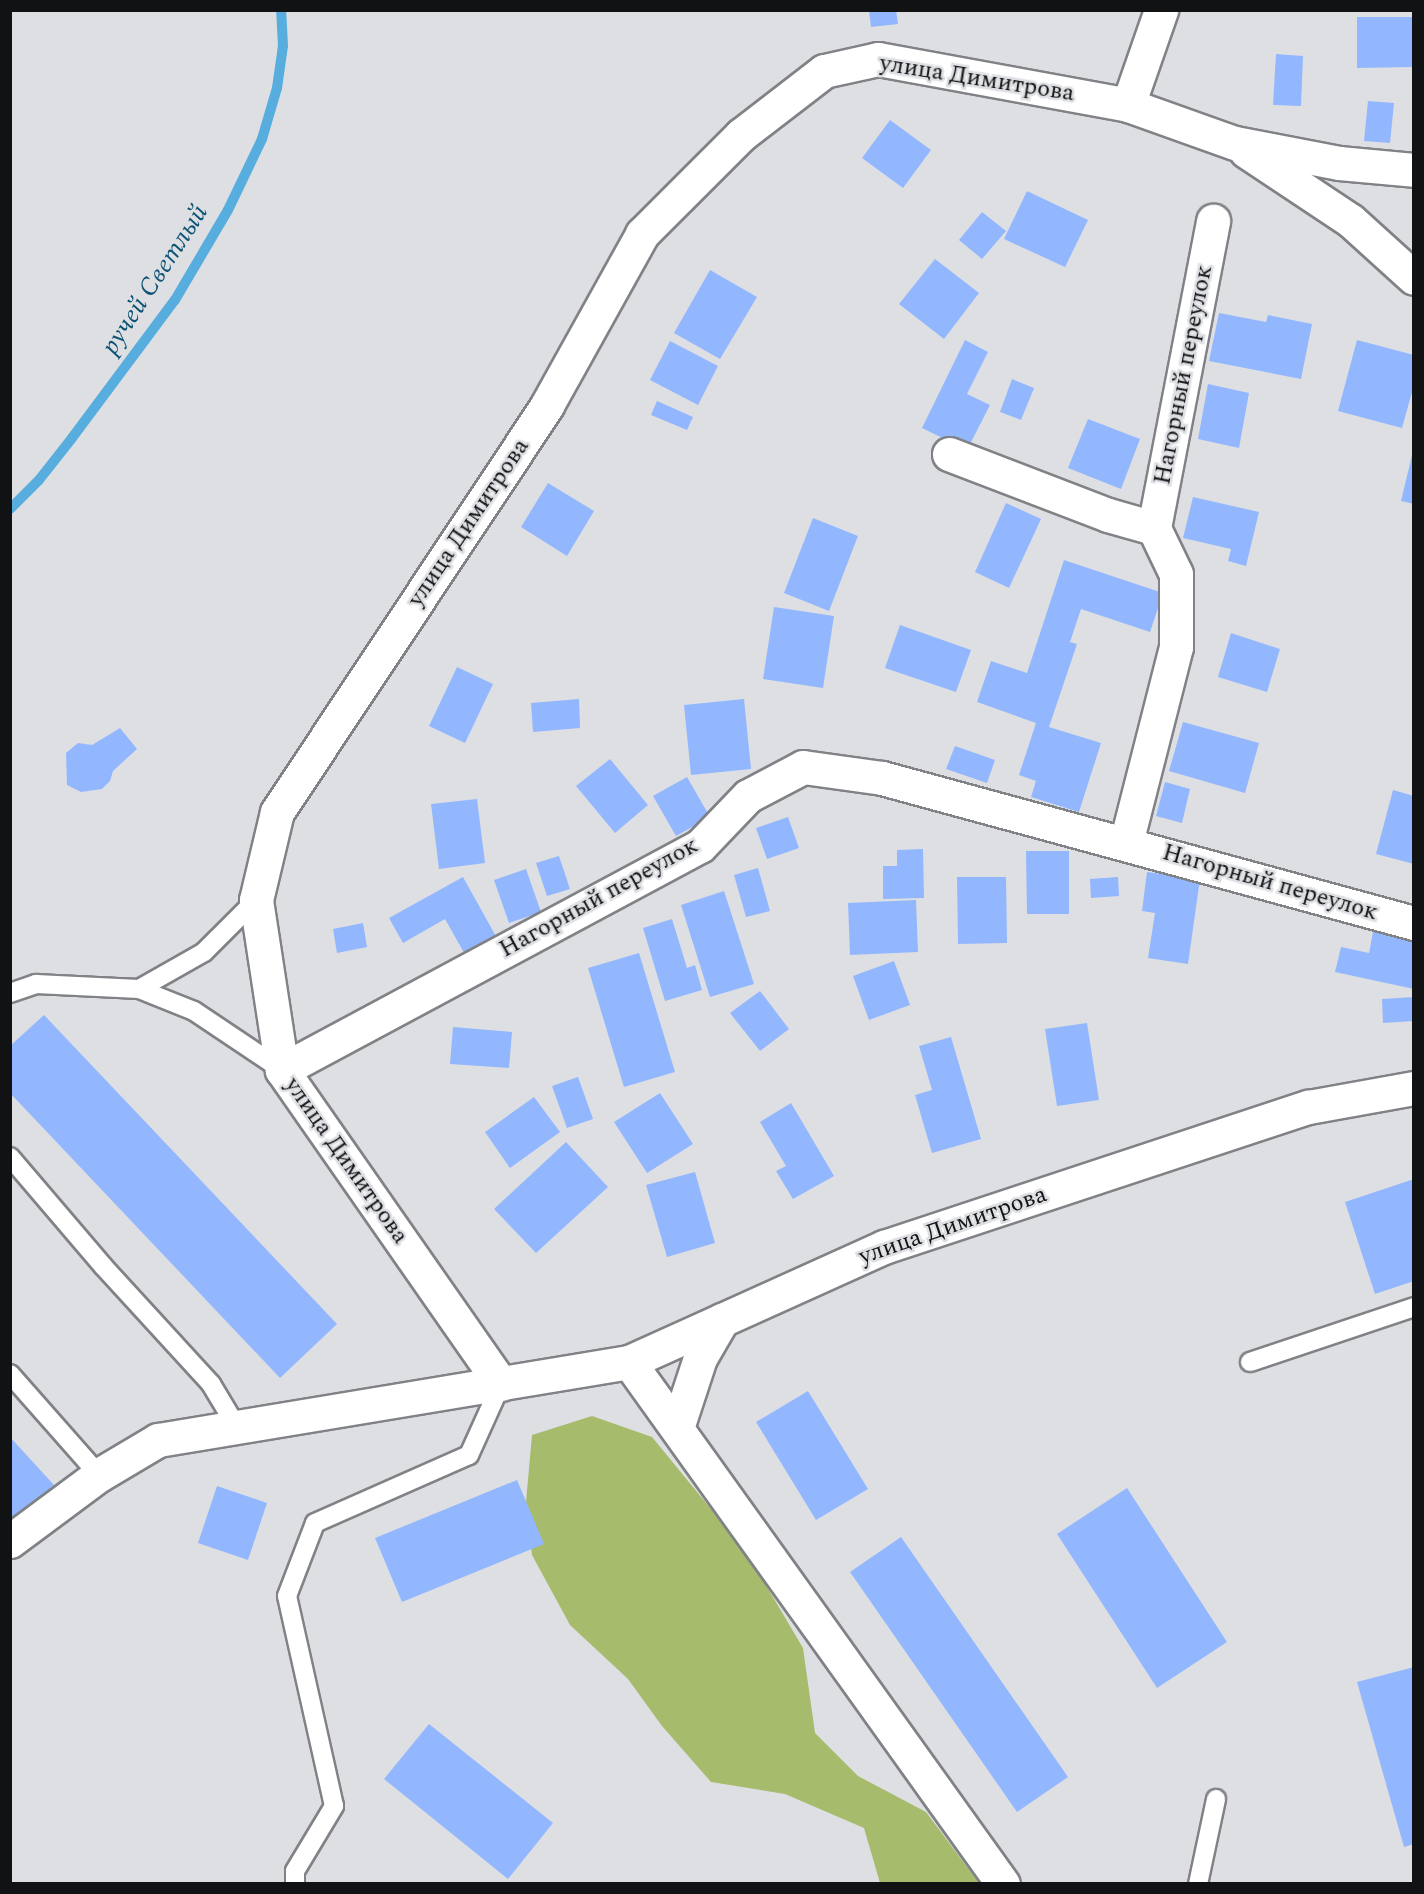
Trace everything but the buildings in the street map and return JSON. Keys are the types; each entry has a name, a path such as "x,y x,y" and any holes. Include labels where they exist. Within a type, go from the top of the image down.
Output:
{"street":[{"path":"1161,10 1128,105 1235,143 1339,163 1413,170"},
{"name":"улица Димитрова","path":"501,1384 282,1070 256,900 277,812 547,405 642,234 741,135 824,71 878,59 1128,105"},
{"path":"1235,143 1350,220 1413,278"},
{"name":"Нагорный переулок","path":"1154,528 1214,221"},
{"path":"949,454 1108,515 1154,528 1176,574 1176,647 1126,843"},
{"name":"Нагорный переулок","path":"282,1070 700,846 748,796 803,767 882,778 1413,923"},
{"name":"улица Димитрова","path":"10,1541 99,1474 158,1440 238,1429 629,1362 884,1247 1308,1107 1413,1088"},
{"path":"677,1428 700,1358 722,1320"},
{"path":"629,1362 1003,1884"}],"lane":[{"path":"139,988 204,952 256,900"},
{"path":"10,993 36,984 139,988 194,1011 282,1070"},
{"path":"10,1157 103,1266 211,1384 238,1429"},
{"path":"1250,1362 1413,1307"},
{"path":"10,1374 99,1474"},
{"path":"295,1884 295,1871 334,1806 286,1596 315,1523 470,1455 501,1384"},
{"path":"1198,1884 1216,1799"}],"green space":[{"path":"592,1416 652,1437 747,1553 803,1648 815,1733 858,1776 926,1812 979,1883 880,1883 864,1828 785,1794 711,1782 662,1726 628,1679 570,1625 532,1555 526,1502 532,1435"}],"waterway":[{"name":"ручей Светлый","path":"10,509 39,480 175,300 228,210 262,139 277,88 283,46 281,10"}]}
